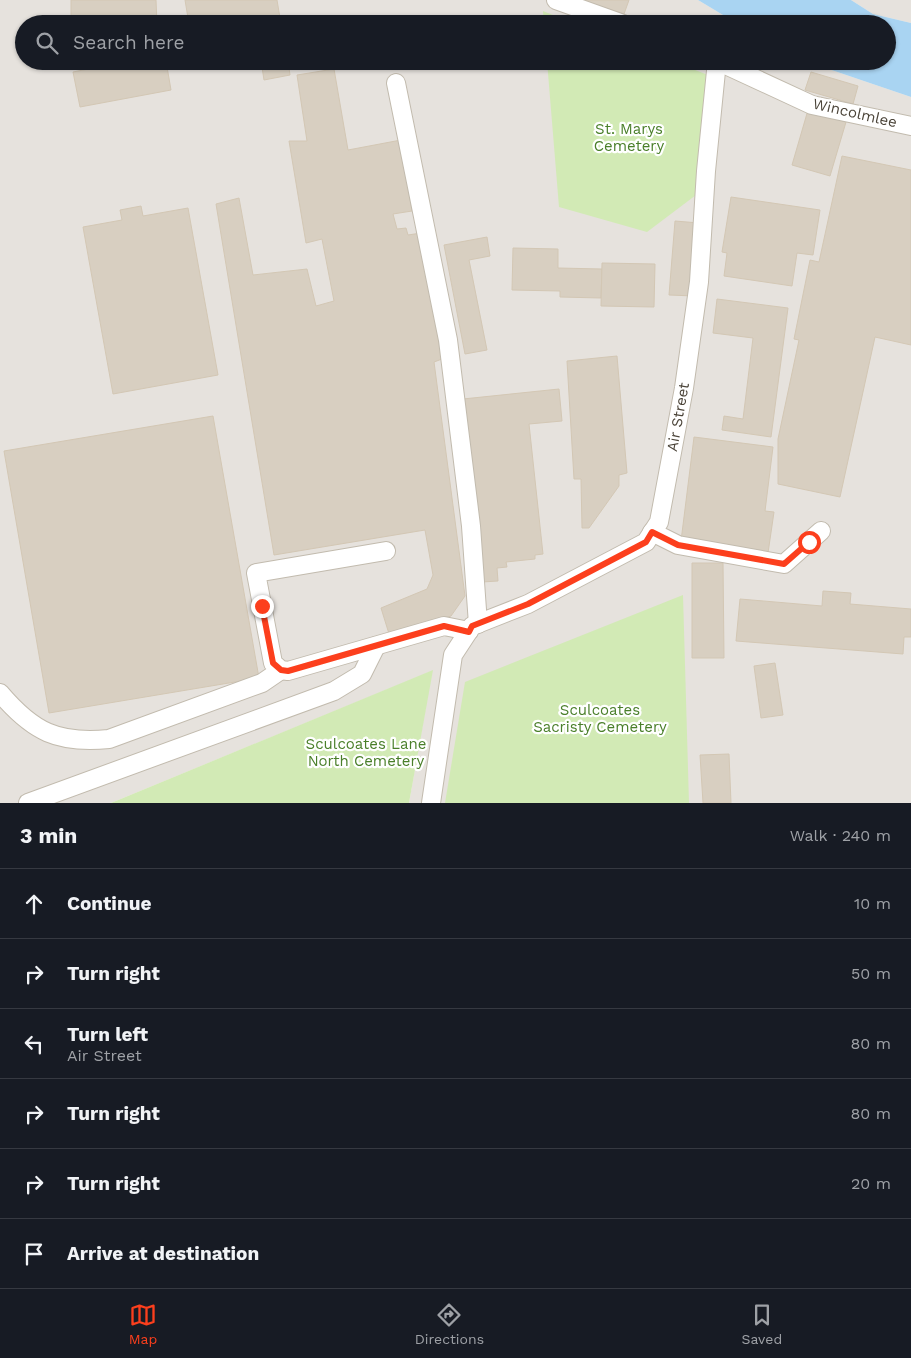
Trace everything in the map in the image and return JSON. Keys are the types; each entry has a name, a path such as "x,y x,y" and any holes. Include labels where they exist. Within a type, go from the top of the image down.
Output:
{"street":[{"path":"556,0 598,15"},
{"name":"Air Street","path":"473,628 528,604 646,542 659,522 684,388 699,282 706,171 716,70"},
{"name":"Wincolmlee","path":"736,70 812,105 911,126"},
{"path":"396,83 448,340 471,526 473,628 453,655 431,803"},
{"path":"652,532 678,545 784,564 821,531"},
{"path":"386,551 256,573 273,663 281,670 288,671 444,626 473,628"},
{"path":"28,803 334,691 362,674 376,646"},
{"path":"0,693 14,710 42,730 61,739 89,741 109,739 262,683 281,670"}],"shaded area":[{"path":"0,0 698,0 723,15 15,15 15,70 832,70 911,97 911,803 409,803 432,671 111,803 0,803"},
{"path":"851,0 911,0 911,23 896,19 896,15 873,14"}],"green space":[{"path":"543,11 553,15 543,15"},
{"name":"St. Marys Cemetery","path":"548,70 695,70 708,75 700,192 647,232 559,207"},
{"name":"Sculcoates Sacristy Cemetery","path":"683,595 689,803 445,803 465,682"},
{"name":"Sculcoates Lane North Cemetery","path":"433,670 409,803 111,803"}],"water":[{"path":"698,0 851,0 877,15 723,15"},
{"path":"896,19 911,23 911,97 832,70 896,70"}],"building":[{"path":"71,0 156,0 157,15 71,15"},
{"path":"185,0 277,0 280,15 188,15"},
{"path":"580,0 629,0 624,14"},
{"path":"83,70 168,70 171,90 80,107 73,72"},
{"path":"262,70 289,70 290,75 264,80"},
{"path":"334,70 348,150 401,140 412,211 393,214 397,229 406,228 408,235 421,233 442,359 434,362 465,596 451,616 390,637 381,608 427,589 433,575 425,530 274,555 216,204 239,198 253,275 307,269 316,306 334,301 322,239 306,243 289,141 307,141 297,75"},
{"path":"811,72 858,86 853,104 805,90"},
{"path":"808,110 846,122 830,176 792,165"},
{"path":"842,156 911,170 911,345 875,337 840,497 778,484 778,439 799,340 794,339 810,260 819,262"},
{"path":"731,197 820,210 813,255 797,253 792,286 724,276 727,253 722,252"},
{"path":"141,206 143,216 188,208 218,375 113,394 83,227 122,220 120,210"},
{"path":"675,221 699,223 694,296 669,295"},
{"path":"487,237 490,256 469,260 487,350 465,354 444,245"},
{"path":"513,248 558,249 558,268 602,269 601,298 560,297 560,291 512,290"},
{"path":"602,263 655,264 654,307 601,306"},
{"path":"717,299 788,308 771,437 722,430 724,416 743,419 753,338 713,333"},
{"path":"617,356 627,473 619,475 619,486 589,528 582,528 581,479 574,479 567,361"},
{"path":"559,389 562,421 529,424 543,554 535,555 535,559 506,562 507,567 497,568 498,581 482,582 463,399"},
{"path":"213,416 259,678 49,713 4,451"},
{"path":"694,437 773,447 765,511 774,512 768,553 681,541"},
{"path":"692,563 723,563 724,658 692,658"},
{"path":"823,591 851,593 850,604 911,609 911,637 904,637 903,654 736,641 740,599 822,606"},
{"path":"775,663 783,715 761,718 754,666"},
{"path":"729,754 731,803 703,803 700,755"}],"route":[{"path":"262,606 273,663 281,670 288,671 444,626 469,632 472,626 528,604 646,542 652,532 678,545 784,564 809,542"}]}
